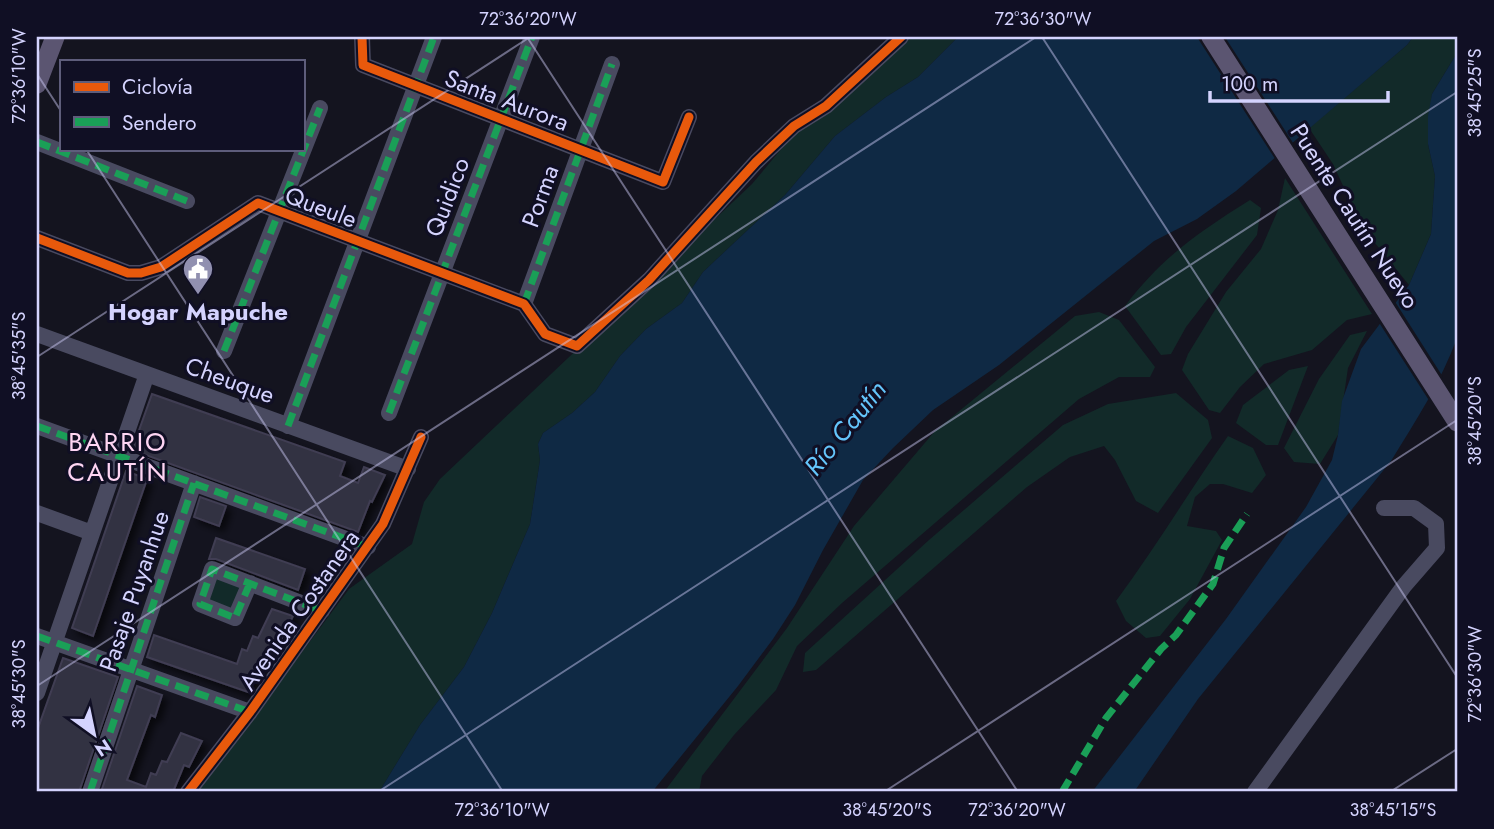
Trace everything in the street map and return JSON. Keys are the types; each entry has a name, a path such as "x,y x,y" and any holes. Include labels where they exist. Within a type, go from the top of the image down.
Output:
{"main road":[{"path":"37,80 55,37"},
{"name":"Puente Cautín Nuevo","path":"1211,37 1457,422"}],"street":[{"name":"Santa Aurora","path":"362,37 363,65 663,182 689,117"},
{"path":"288,426 434,37"},
{"name":"Quidico","path":"389,413 532,37"},
{"path":"524,304 545,334 577,346 649,280 756,162 794,126 826,106 901,37"},
{"name":"Porma","path":"524,304 612,64"},
{"path":"304,148 320,108"},
{"path":"37,142 187,201"},
{"path":"224,351 303,150"},
{"name":"Queule","path":"37,238 128,273 141,273 161,267 258,203 524,304"},
{"name":"Cheuque","path":"37,334 408,470"},
{"path":"37,693 147,374"},
{"path":"37,426 368,547"},
{"name":"Avenida Costanera","path":"188,792 250,712 368,547 383,524 421,438"},
{"name":"Pasaje Puyanhue","path":"90,792 194,483"},
{"path":"1255,792 1405,586 1437,548 1436,524 1415,508 1384,508"},
{"path":"37,513 92,533"},
{"path":"250,583 322,611"},
{"path":"37,636 250,712"}],"green space":[{"path":"910,37 958,37 918,77 886,97 835,136 785,195 703,272 682,303 646,329 620,356 595,392 572,413 543,433 538,444 540,460 530,524 492,613 464,667 420,725 379,792 198,792 349,589 412,544 424,502 440,479 752,184 798,129 841,102"},
{"path":"1413,37 1457,37 1457,53 1432,94 1428,144 1435,176 1431,234 1409,285 1362,227 1333,164 1309,128"},
{"path":"1285,178 1372,314 1347,320 1312,350 1264,364 1240,387 1220,413 1209,410 1182,370 1188,354 1226,292 1261,249 1278,210"},
{"path":"1250,200 1261,208 1257,235 1186,327 1171,354 1161,355 1125,306 1167,259 1214,223"},
{"path":"1099,312 1119,320 1155,367 1150,377 1119,377 1079,399 842,603 797,646 776,690 734,735 702,776 699,792 664,792 787,628 854,526 935,431 1075,316"},
{"path":"1367,331 1348,368 1338,435 1320,464 1294,462 1284,448 1319,379 1350,335"},
{"path":"1308,366 1278,445 1266,445 1236,423 1243,405 1289,370"},
{"path":"1176,393 1208,420 1212,438 1158,513 1136,501 1115,460 1104,446 1070,457 1027,487 816,670 803,672 805,653 929,540 1063,425 1108,404"},
{"path":"1228,436 1253,448 1266,475 1252,493 1223,484 1210,484 1195,497 1187,526 1216,531 1222,540 1190,599 1160,636 1146,638 1126,621 1116,601"},
{"path":"214,572 245,584 234,615 203,603"}],"water":[{"name":"Río Cautín","path":"958,37 1413,37 1236,191 1197,219 1154,241 999,365 933,410 893,448 863,480 795,605 773,639 652,792 379,792 420,725 464,667 492,613 530,524 540,460 538,444 543,433 572,413 595,392 620,356 646,329 682,303 703,272 785,195 835,136 886,97 918,77"},
{"path":"1457,53 1457,338 1443,370 1391,461 1198,699 1134,792 1092,792 1226,619 1306,507 1332,460 1342,401 1361,349 1409,285 1431,234 1435,176 1428,144 1428,116 1432,94"}],"pier":[{"path":"1197,37 1225,37 1295,146 1277,162"},
{"path":"1394,300 1443,377 1430,402 1378,321"}],"building":[{"path":"152,394 345,462 340,476 358,483 364,467 385,475 372,502 370,501 358,532 132,450"},
{"path":"126,471 147,479 93,636 72,628"},
{"path":"200,497 226,506 219,526 194,517"},
{"path":"216,538 305,569 298,590 216,559 209,559"},
{"path":"272,609 293,616 280,642 275,641 269,656 264,654 248,692 147,657 154,635 237,664 242,649 247,651 253,636 258,638"},
{"path":"63,658 118,677 79,792 37,792 37,731"},
{"path":"137,686 162,695 155,717 151,715 127,780 146,787 151,773 156,775 162,761 167,762 181,733 202,741 189,767 184,765 173,792 101,792"}],"marked path":[{"path":"288,426 434,37"},
{"path":"389,413 532,37"},
{"path":"524,304 612,64"},
{"path":"304,148 320,108"},
{"path":"37,142 187,201"},
{"path":"224,351 303,150"},
{"path":"37,426 368,547"},
{"path":"90,792 194,483"},
{"path":"1062,792 1106,718 1161,649 1176,635 1213,584 1224,548 1247,514"},
{"path":"250,583 235,618 200,604 212,569 322,611"},
{"path":"37,636 250,712"}],"cycle path":[{"path":"362,37 363,65 663,182 689,117"},
{"path":"37,238 128,273 141,273 161,267 258,203 524,304 545,334 577,346 649,280 756,162 794,126 826,106 901,37"},
{"path":"188,792 250,712 383,524 421,437"}],"place":[{"name":"Hogar Mapuche","path":"198,296"}],"district":[{"name":"BARRIO CAUTÍN","path":"118,457"}]}
